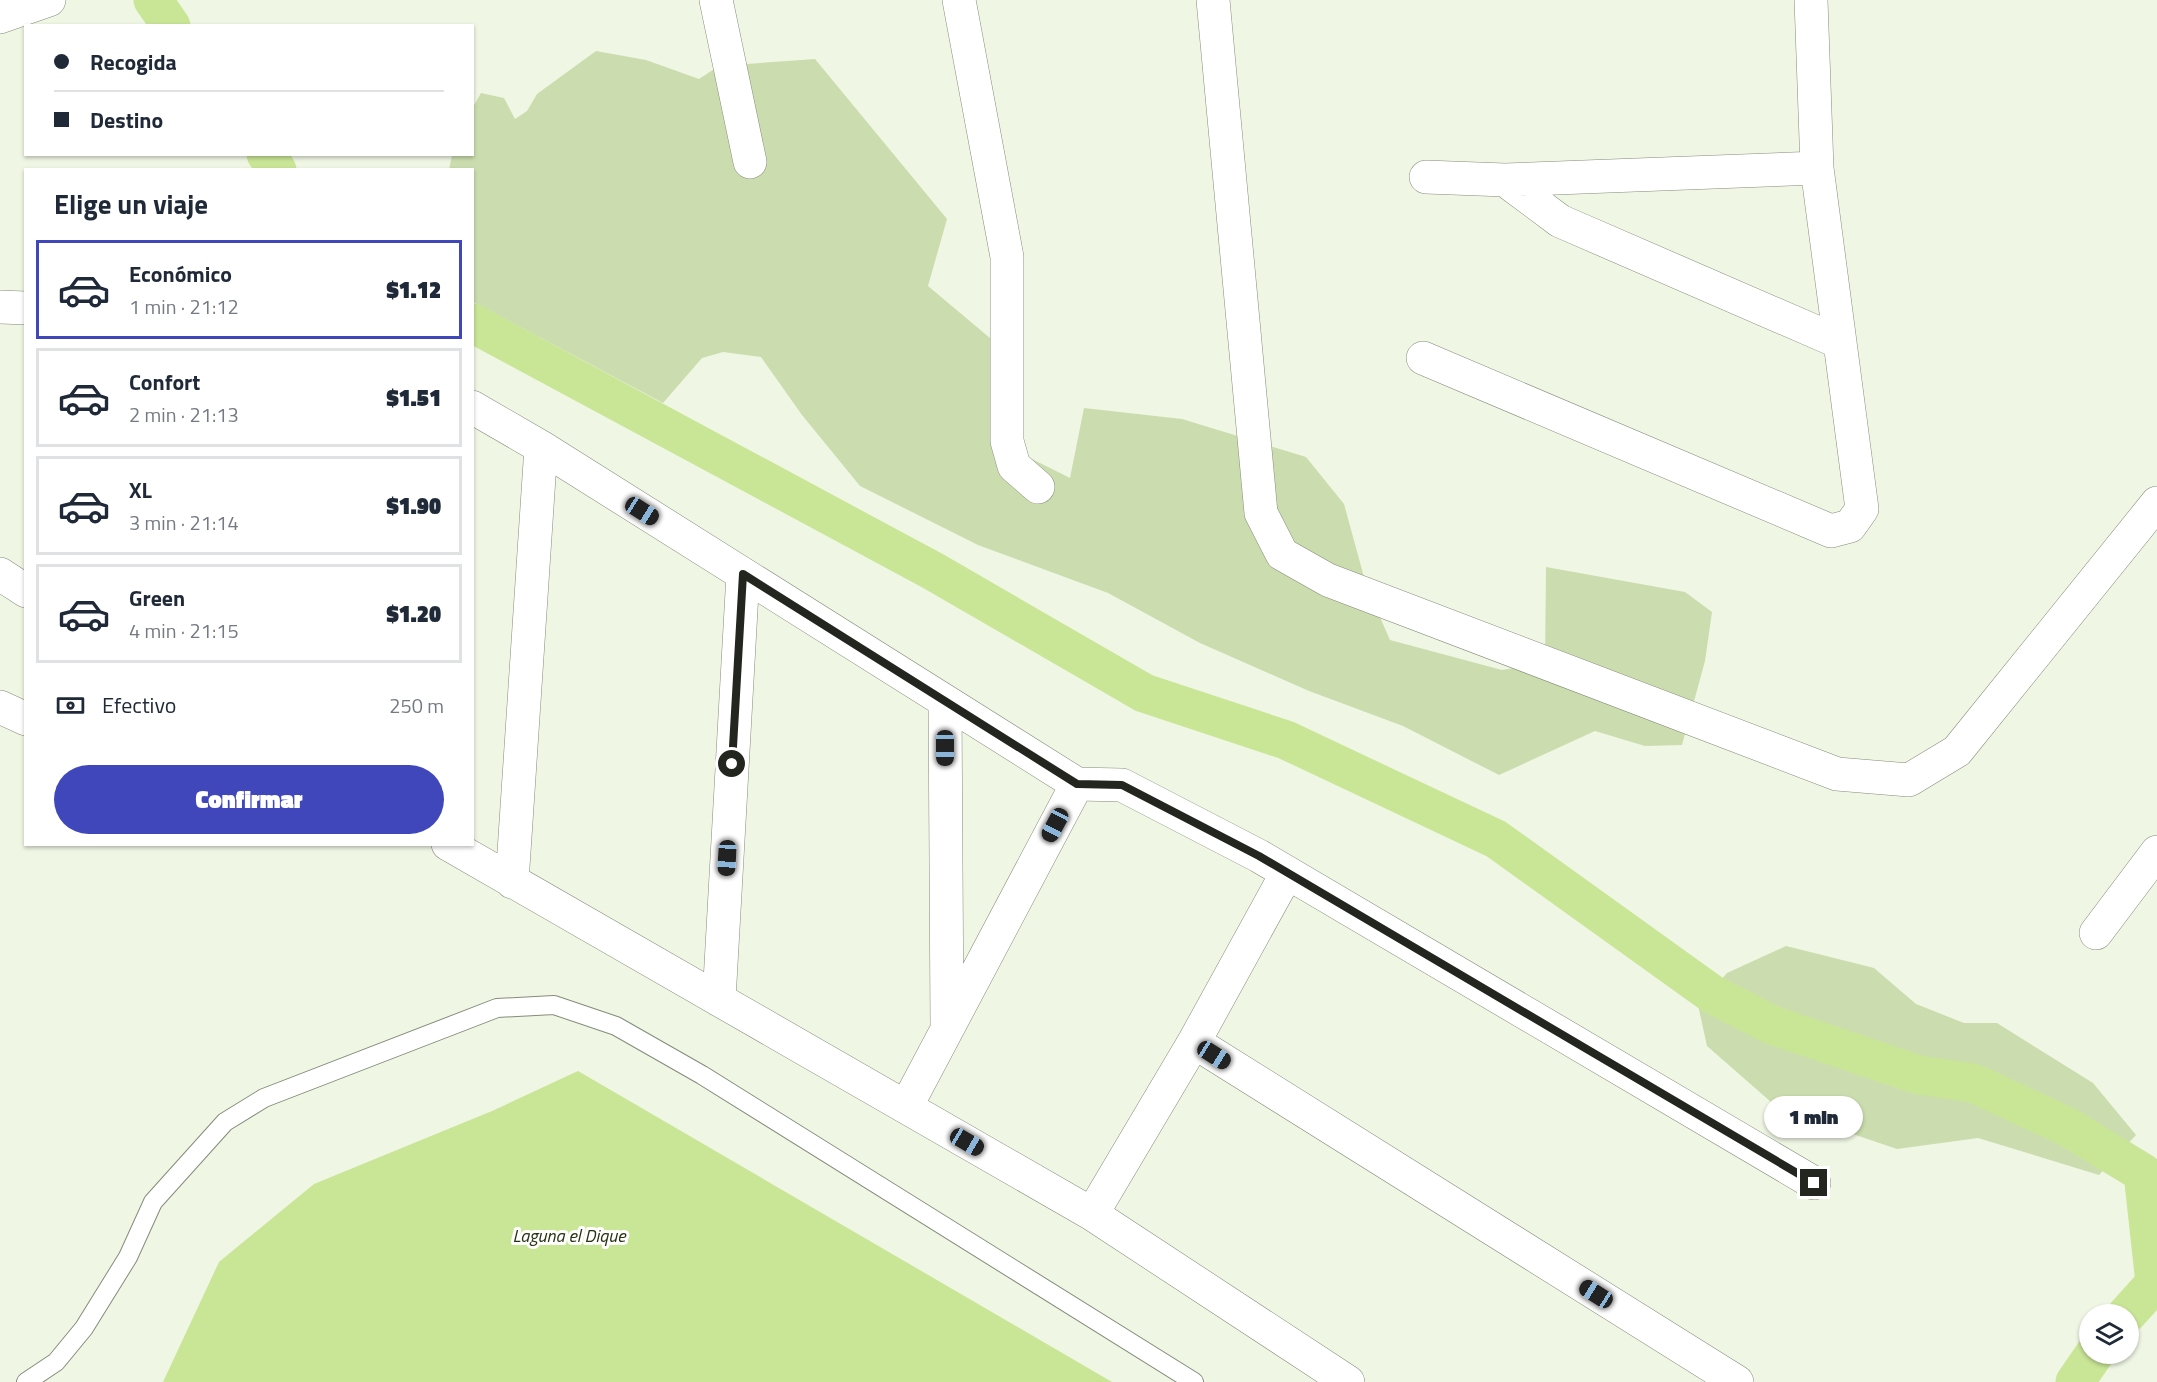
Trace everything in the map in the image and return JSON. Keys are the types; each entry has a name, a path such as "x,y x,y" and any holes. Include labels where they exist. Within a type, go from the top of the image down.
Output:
{"street":[{"path":"0,17 49,0"},
{"path":"716,0 750,162"},
{"path":"959,0 1007,257 1007,441 1014,466 1038,488"},
{"path":"1423,358 1831,531 1850,526 1862,509 1817,168 1811,0"},
{"path":"1222,4 1261,513 1282,554 1328,580 1837,774 1909,780 1957,751 2157,503"},
{"path":"1426,177 1505,180 1817,168"},
{"path":"1505,180 1560,220 1839,342"},
{"path":"0,307 24,308"},
{"path":"474,408 541,447 1077,784 1122,785 1259,856 1814,1183"},
{"path":"512,882 541,447"},
{"path":"0,574 24,590"},
{"path":"719,1000 743,574"},
{"path":"945,701 947,1029"},
{"path":"0,707 24,718"},
{"path":"906,1107 1077,784"},
{"path":"451,846 1092,1214 1348,1382"},
{"path":"2096,933 2157,852"},
{"path":"1092,1214 1194,1042 1287,873"},
{"path":"1194,1042 1737,1382"}],"lane":[{"path":"26,1382 56,1362 84,1328 128,1257 153,1202 225,1122 264,1098 496,1008 554,1005 616,1026 702,1075 1194,1382"}],"shaded area":[{"path":"596,51 646,60 699,79 719,66 815,59 947,219 928,286 1021,364 998,442 1070,478 1084,408 1182,419 1306,457 1344,504 1367,588 1390,640 1502,670 1545,663 1546,567 1685,592 1712,612 1705,661 1682,745 1645,746 1595,731 1499,775 1403,726 1309,691 1200,643 1108,593 978,545 860,486 802,415 761,357 723,352 702,358 663,403 474,303 474,168 449,168 452,156 474,156 474,105 481,93 504,98 515,119 527,111 537,94"},
{"path":"1786,946 1874,968 1916,1004 1964,1023 1997,1023 2093,1083 2136,1135 2099,1175 1978,1138 1897,1149 1779,1109 1707,1046 1698,1005 1727,973"}],"water":[{"name":"Laguna el Dique","path":"578,1071 1112,1382 163,1382 219,1262 314,1184 492,1111"}],"waterway":[{"path":"153,0 170,24"},
{"path":"267,156 276,168"},
{"path":"474,324 933,571 1144,693 1286,740 1496,839 1712,994 1772,1025 1919,1075 1973,1083 2066,1126 2143,1173 2155,1283 2136,1304"},
{"path":"2075,1382 2087,1364"}],"route":[{"path":"732,764 743,574 1077,784 1122,785 1259,856 1814,1183"}]}
